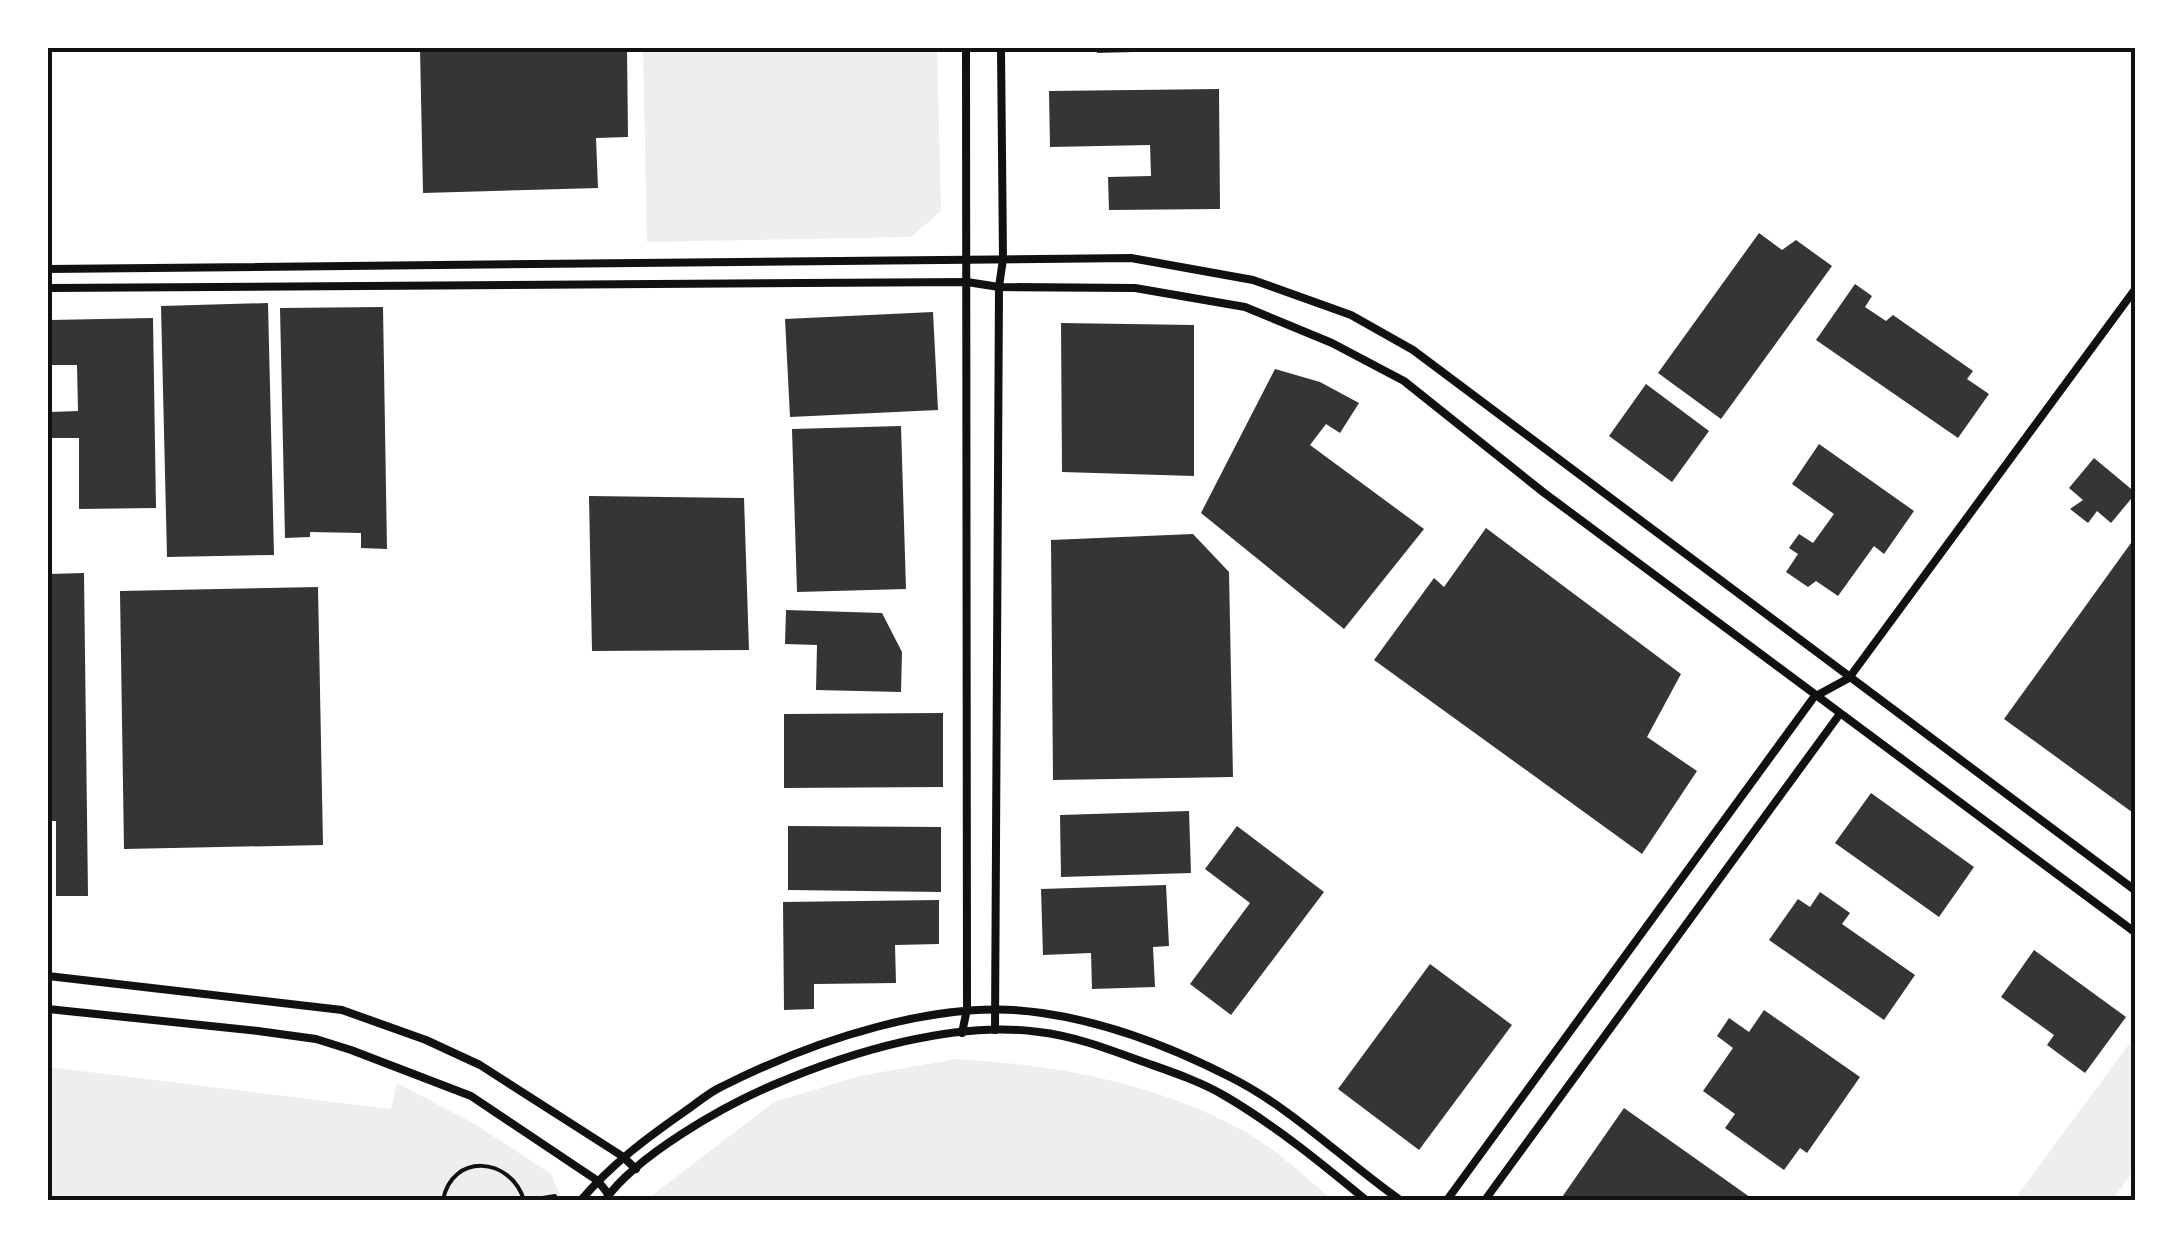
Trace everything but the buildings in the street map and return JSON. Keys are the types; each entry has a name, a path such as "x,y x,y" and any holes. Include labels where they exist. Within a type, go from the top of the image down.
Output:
{"street":[{"path":"962,1034 967,1009 966,48"},
{"path":"995,1030 1001,48"},
{"path":"48,269 1131,258 1253,280 1351,314 1413,350 2136,890"},
{"path":"48,288 967,282 999,287 1134,288 1245,307 1332,343 1404,381 1543,492 2136,933"},
{"path":"1447,1200 1814,696 1849,678 2136,288"},
{"path":"1485,1200 1839,715"},
{"path":"48,976 327,1008 381,1022 480,1065 622,1156 636,1169"},
{"path":"48,1009 316,1039 470,1096 598,1180 607,1198 636,1169 727,1105 812,1069 892,1046 962,1034 1038,1031 1096,1044 1223,1094 1295,1142 1366,1200"},
{"path":"580,1200 622,1156 718,1088 788,1058 874,1030 967,1009 1041,1012 1101,1026 1177,1053 1232,1078 1306,1127 1400,1200"}],"path":[{"path":"443,1200 451,1180 461,1172 486,1166 512,1177 527,1200 555,1196"}],"shaded area":[{"path":"643,48 937,48 941,211 911,237 647,242"},
{"path":"2135,1036 2135,1169 2112,1200 2014,1200"},
{"path":"956,1059 1070,1072 1179,1102 1215,1116 1260,1141 1333,1200 646,1200 774,1102 860,1076"},
{"path":"48,1067 391,1109 397,1083 475,1124 551,1174 560,1196 558,1200 48,1200"}]}
